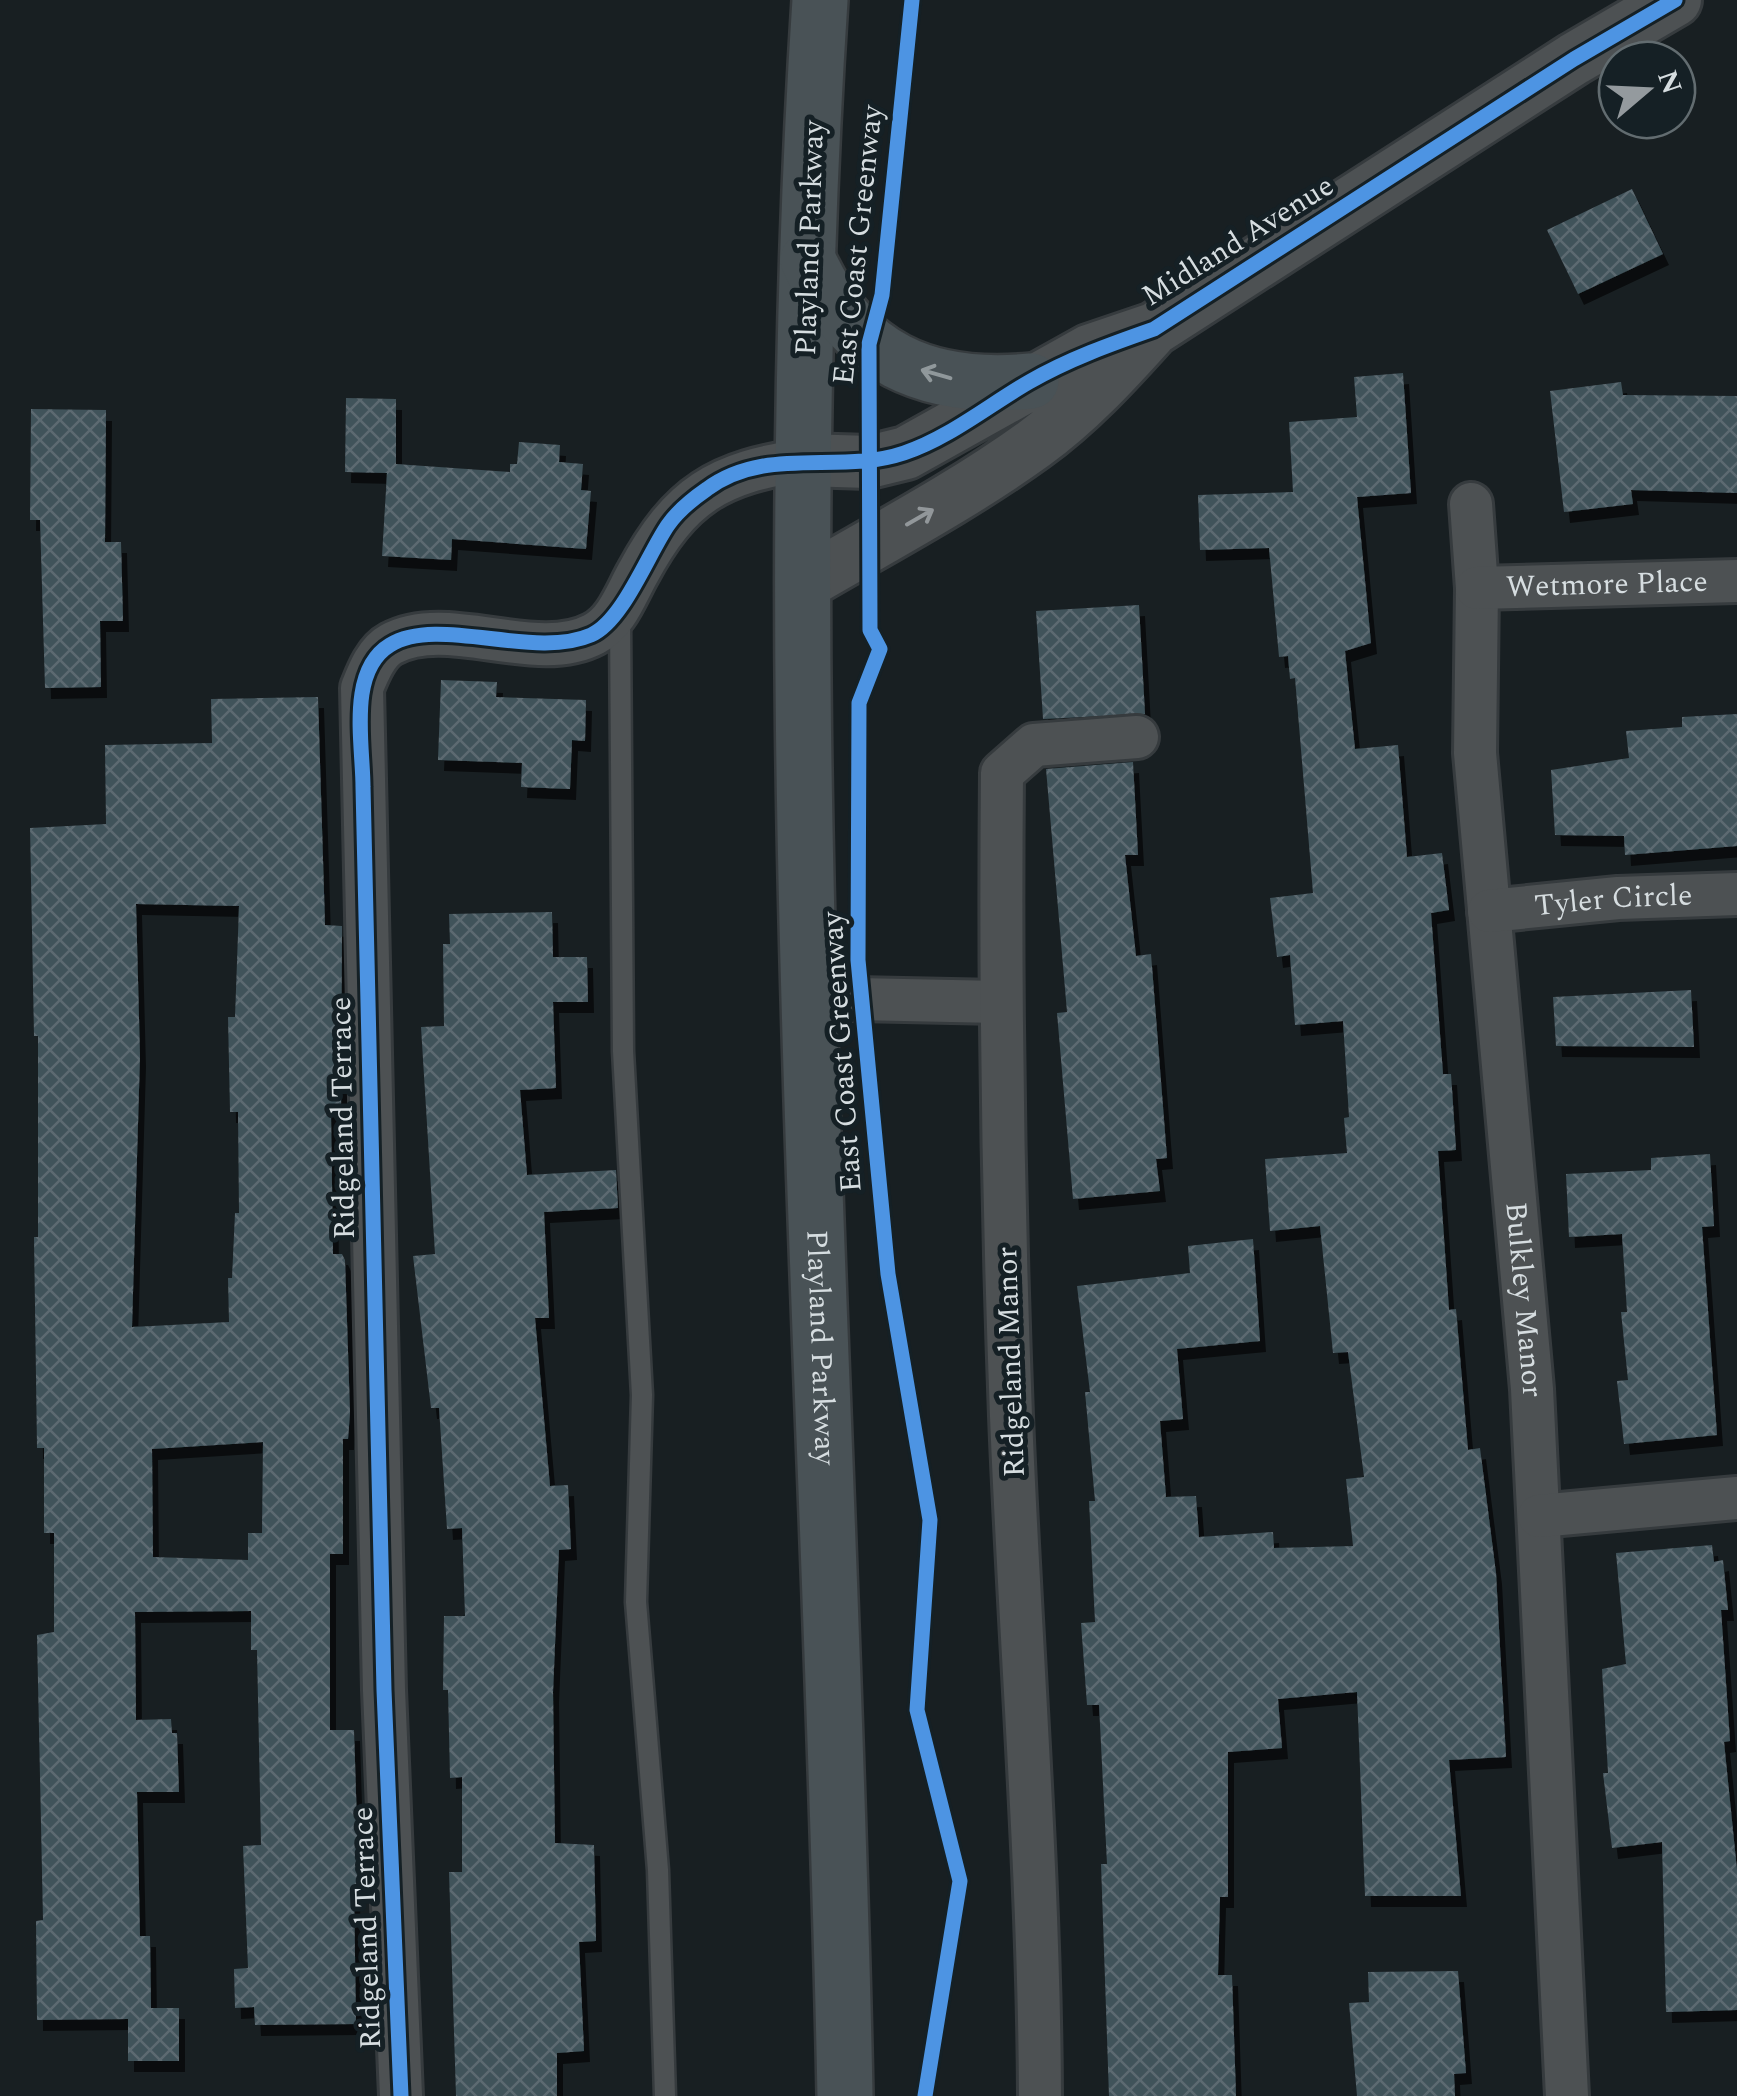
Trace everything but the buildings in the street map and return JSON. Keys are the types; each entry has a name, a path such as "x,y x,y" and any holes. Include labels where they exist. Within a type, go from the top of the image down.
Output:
{"main road":[{"name":"Playland Parkway","path":"820,0 808,258 805,582 810,998 845,2096"},
{"path":"808,258 827,301 852,331 884,354 930,374 982,386 1032,381"}],"street":[{"name":"Midland Avenue","path":"804,460 869,462 906,453 1089,351 1154,329 1574,59 1675,0"},
{"name":"Midland Avenue","path":"805,582 949,500 1036,442 1098,391 1154,329"},
{"name":"Ridgeland Terrace","path":"401,2096 384,1690 362,688 371,665 390,644 451,636 571,642 597,633 620,609 671,520 709,487 753,467 804,460"},
{"name":"Bulkley Manor","path":"1471,504 1478,588 1475,753 1539,1516 1568,2096"},
{"name":"Wetmore Place","path":"1478,588 1737,581"},
{"name":"Ridgeland Manor","path":"1040,2096 1040,1991 1011,1416 1000,1002 1002,772 1034,745 1137,737"},
{"name":"Tyler Circle","path":"1489,911 1618,898 1737,894"},
{"path":"810,998 1000,1002"},
{"path":"1539,1516 1737,1498"}],"lane":[{"path":"620,609 623,1051 642,1395 636,1602 658,1870 665,2096"}],"cycle path":[{"name":"East Coast Greenway","path":"912,0 882,295 869,344 870,630 880,649 859,703 858,960 888,1274 930,1520 917,1710 960,1881 925,2096"},
{"path":"401,2096 384,1690 360,730 363,690 376,657 390,645 410,637 434,634 542,643 591,635 624,602 672,520 707,489 754,468 879,459 937,439 1044,374 1154,329 1574,59 1675,0"}]}
